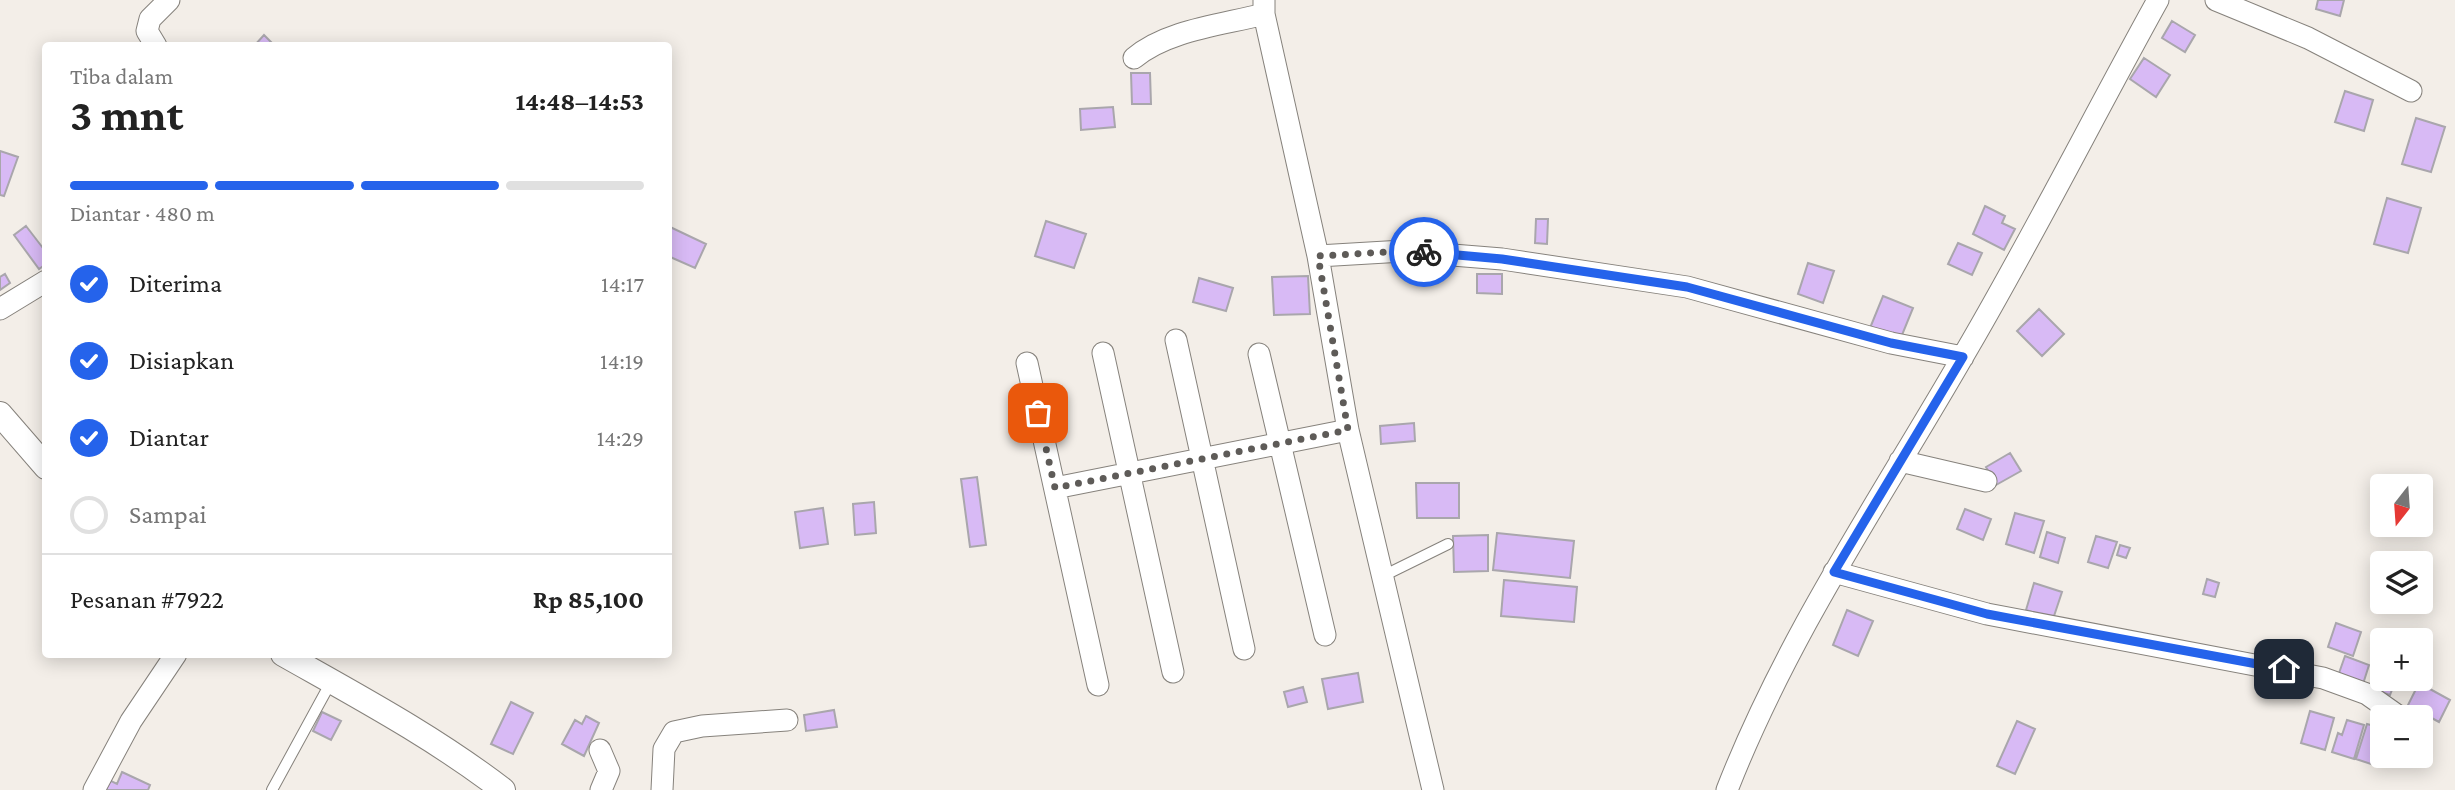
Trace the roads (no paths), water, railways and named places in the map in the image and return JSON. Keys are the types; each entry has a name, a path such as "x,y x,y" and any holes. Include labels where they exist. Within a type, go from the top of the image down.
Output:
{"street":[{"path":"154,42 147,31 149,19 169,0"},
{"path":"1727,790 1749,731 1834,572 1963,357 2158,0"},
{"path":"2216,0 2308,38 2411,91"},
{"path":"1133,58 1144,49 1166,39 1264,7 1318,256 1348,430 1433,790"},
{"path":"1318,256 1403,251 1502,259 1674,285 1891,343 1963,357"},
{"path":"0,309 42,283"},
{"path":"1176,340 1244,649"},
{"path":"1103,353 1173,672"},
{"path":"1259,354 1325,635"},
{"path":"1027,363 1098,685"},
{"path":"0,414 42,462"},
{"path":"1055,488 1281,441 1348,430"},
{"path":"1900,461 1986,481"},
{"path":"1834,572 1987,614 2323,677 2367,694 2383,705"},
{"path":"94,790 131,721 173,658"},
{"path":"290,658 432,739 503,790"},
{"path":"662,790 664,750 674,732 702,726 787,720"},
{"path":"600,750 609,771 601,790"}],"lane":[{"path":"1382,576 1448,544"},
{"path":"272,790 331,681"}]}
